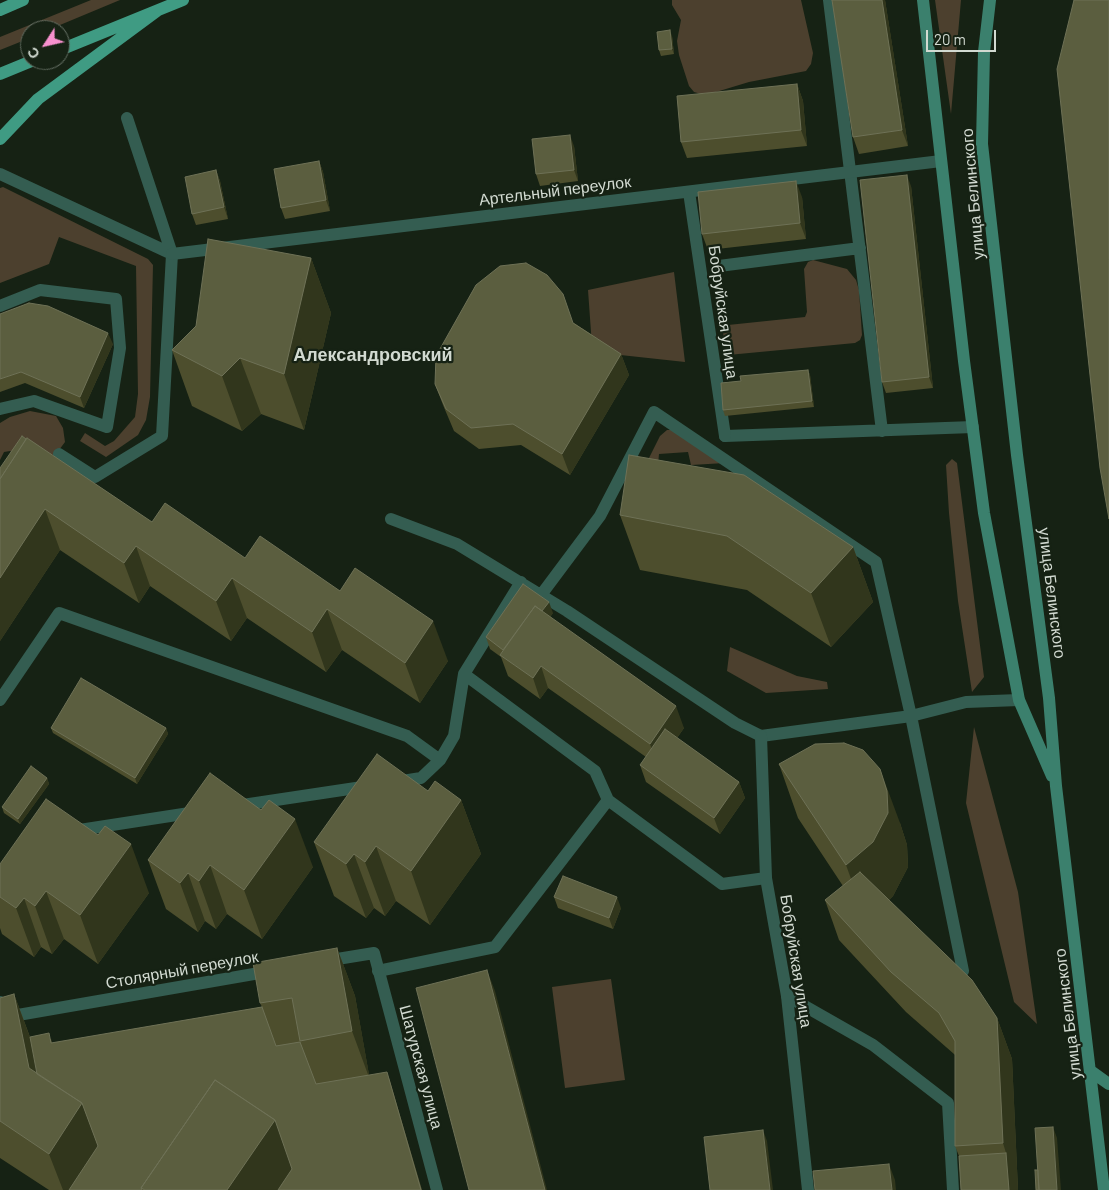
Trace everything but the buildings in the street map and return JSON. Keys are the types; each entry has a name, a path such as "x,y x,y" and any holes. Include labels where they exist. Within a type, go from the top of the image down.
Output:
{"main road":[{"path":"0,10 23,0"},
{"path":"70,46 183,0"},
{"path":"923,0 984,513 1019,700 1056,786"},
{"name":"улица Белинского","path":"990,0 984,52 982,144 1016,455 1049,698 1056,786 1092,1072 1104,1190"},
{"path":"0,139 38,99 157,11"},
{"path":"0,74 20,66"},
{"path":"1092,1072 1109,1084"}],"street":[{"path":"829,0 882,431 973,427"},
{"path":"59,454 95,477 162,436 172,254 127,118"},
{"name":"Артельный переулок","path":"172,254 941,161"},
{"path":"0,174 172,254"},
{"name":"Бобруйская улица","path":"689,192 724,436 882,431"},
{"path":"718,266 860,248"},
{"path":"0,306 40,290 116,299 120,348 107,427 34,401 0,409"},
{"path":"541,595 600,516 654,412 876,562 911,716 963,971"},
{"path":"391,519 457,544 521,582 735,723 761,736 911,716 966,702 1019,700"},
{"path":"224,808 421,778 440,760 454,736 464,674 521,582"},
{"path":"0,700 58,613 407,736 440,760"},
{"path":"464,674 595,771 608,800 722,884 766,878"},
{"name":"Бобруйская улица","path":"761,736 766,878 787,996 808,1190"},
{"path":"378,970 495,947 608,800"},
{"path":"57,833 204,811"},
{"name":"Шатурская улица","path":"316,963 374,953 437,1190"},
{"name":"Столярный переулок","path":"0,1002 18,1015 287,968"},
{"path":"787,996 873,1045 948,1103 953,1190"}],"shaded area":[{"path":"91,0 120,0 70,21 42,20"},
{"path":"672,0 801,0 813,53 811,64 806,71 749,82 716,92 701,94 694,92 689,86 679,55 677,41 681,20 672,5"},
{"path":"935,0 961,0 951,114"},
{"path":"20,29 20,42 0,50 0,37"},
{"path":"3,187 148,259 153,265 150,397 146,420 138,435 106,457 80,441 85,433 105,446 114,441 135,417 138,394 136,266 59,237 49,264 0,283 0,188"},
{"path":"813,260 847,269 856,280 859,290 862,335 860,340 855,343 728,355 725,350 723,331 728,325 805,317 807,312 804,269 808,262"},
{"path":"674,272 685,362 602,353 592,346 588,290"},
{"path":"30,411 56,416 63,428 65,442 56,454 15,454 10,451 4,452 0,460 0,423 10,417"},
{"path":"667,430 673,430 725,463 691,465 688,452 659,454 658,465 646,464 660,436"},
{"path":"952,459 957,463 984,677 972,692 958,601 949,513 946,465"},
{"path":"730,647 797,676 827,682 828,689 766,693 727,671"},
{"path":"974,727 1018,892 1037,1024 1014,1002 966,803"},
{"path":"611,979 625,1080 565,1088 552,987"}],"district":[{"name":"Александровский","path":"373,355"}]}
